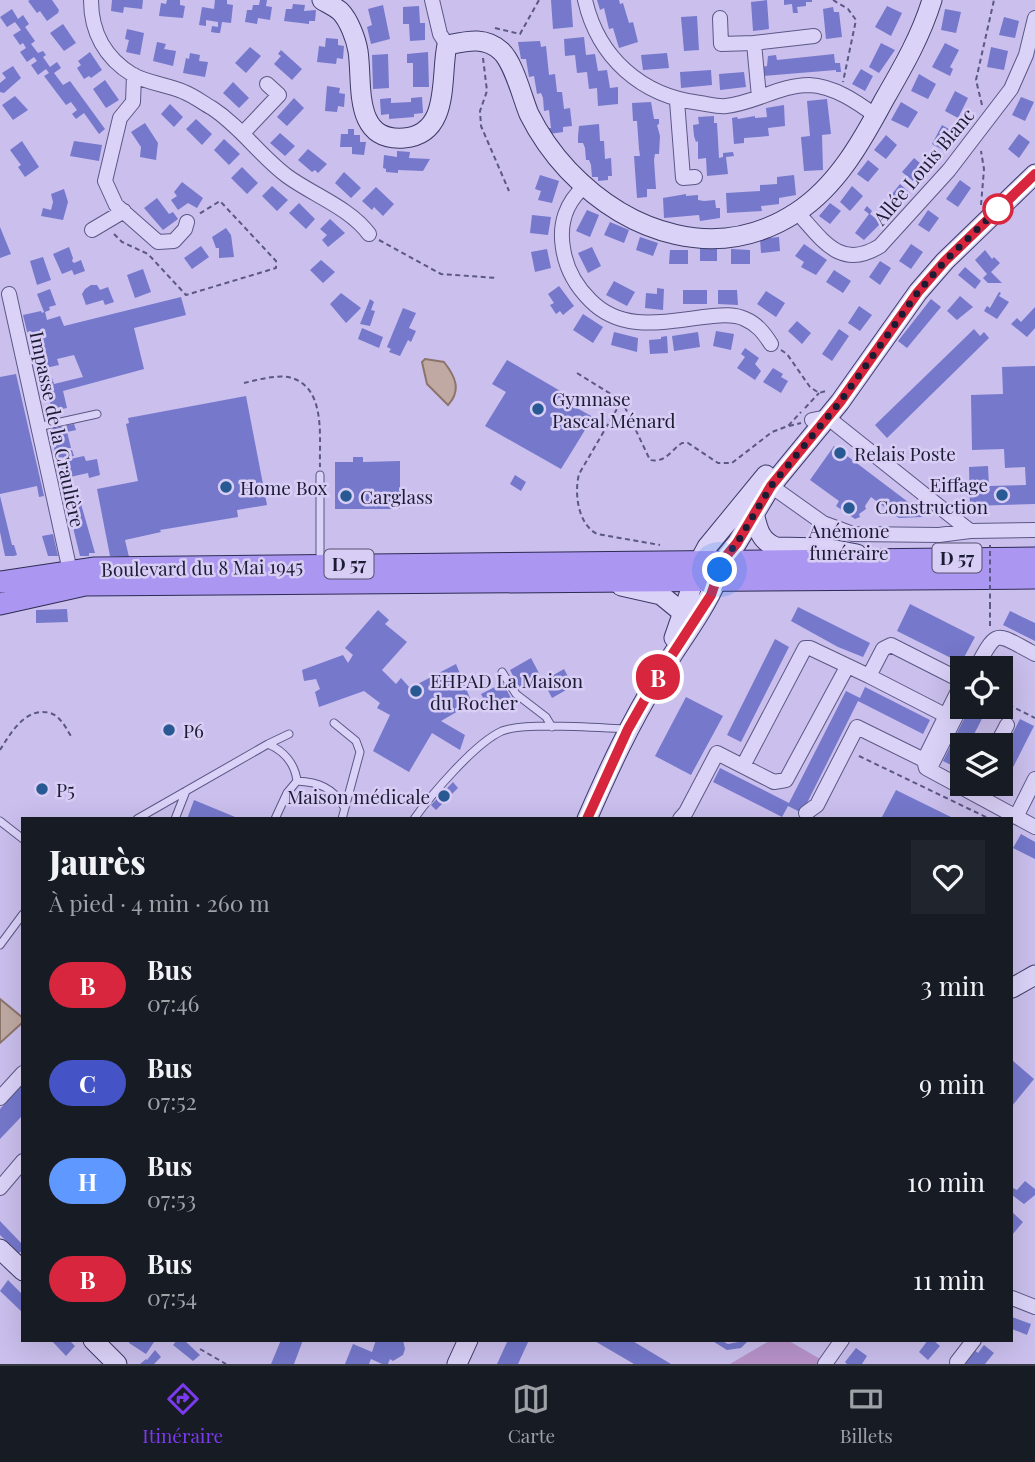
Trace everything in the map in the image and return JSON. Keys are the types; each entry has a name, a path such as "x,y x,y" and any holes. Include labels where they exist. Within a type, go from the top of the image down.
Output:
{"main road":[{"name":"D 57","path":"879,558 1035,558"},
{"path":"720,570 848,566 879,558"},
{"name":"Boulevard du 8 Mai 1945","path":"0,582 95,568 320,565 695,568 1035,578"},
{"name":"Boulevard du 8 Mai 1945","path":"0,604 85,585 585,580 594,570 695,568"}],"street":[{"path":"92,0 91,17 95,34 111,57 134,75 185,92 214,110 244,132 252,144 285,174 360,222 369,234"},
{"path":"322,0 340,12 350,27 357,49 361,107 373,127 381,133 403,138 416,135 432,124 442,105 443,61 447,45 440,34 432,0"},
{"path":"585,0 589,18 600,42 614,61 653,91 677,101 726,106 785,88 810,85 842,93 876,116"},
{"path":"447,45 481,40 505,54 531,116 548,145 585,186 634,220 674,236 705,240 743,236 797,212 834,178 852,156 912,52 932,0"},
{"path":"720,18 721,44 814,36"},
{"name":"Allée Louis Blanc","path":"797,212 832,250 844,254 868,253 890,236 949,170 1011,89 1031,56 1035,18"},
{"path":"754,43 759,97"},
{"path":"134,75 133,103 120,118 105,181 116,205 158,242 173,242 185,229 187,222"},
{"path":"244,132 279,95 267,84"},
{"path":"677,101 683,178 695,177"},
{"path":"657,678 683,613 695,568 728,521 819,419 945,261 1035,174"},
{"path":"585,186 567,208 561,232 565,261 577,288 598,309 627,321 654,324 727,315 743,318 760,328 771,344"},
{"path":"98,226 124,211"},
{"name":"Impasse de la Craulière","path":"9,294 70,572"},
{"path":"588,817 628,729 657,678 706,603 720,570 754,513 819,419"},
{"path":"819,419 970,531"},
{"path":"771,486 823,523 853,534 939,535 970,531 1035,530"},
{"path":"754,513 760,535 769,545 825,548 879,558"},
{"path":"720,570 720,546 728,521"},
{"path":"585,580 661,595 683,613"},
{"path":"982,656 990,641 998,637 1035,654"},
{"path":"869,676 883,649 891,645 950,677"},
{"path":"743,766 806,648 869,676 945,715"},
{"path":"682,817 717,753 774,782 786,780 847,667"},
{"path":"927,765 950,706"},
{"path":"927,765 953,719"},
{"path":"1003,733 1007,725"},
{"path":"806,813 817,805 857,727 950,776"},
{"path":"1016,817 1035,779"},
{"path":"986,796 1035,827"},
{"path":"1013,987 1035,975"},
{"path":"0,1098 21,1075"},
{"path":"0,1188 21,1163"},
{"path":"0,1249 21,1269"},
{"path":"1013,1298 1035,1307"},
{"path":"95,1342 117,1364"},
{"path":"457,1364 467,1342"},
{"path":"825,1364 841,1342"},
{"path":"957,1362 972,1342"}],"lane":[{"path":"38,427 97,414"},
{"path":"320,475 320,565"},
{"path":"502,673 516,694 546,717 552,727"},
{"path":"334,723 356,741 360,752 342,817"},
{"path":"415,817 432,794 487,740 505,730 552,727 628,729"},
{"path":"140,817 289,734"},
{"path":"268,744 286,756 296,772 297,781 287,793 276,817"},
{"path":"297,781 326,786 340,799 344,807"},
{"path":"176,817 186,791"},
{"path":"0,821 21,837"},
{"path":"0,945 21,918"}],"path":[{"path":"486,31 497,28 520,34 540,0"},
{"path":"833,0 848,9 856,20 842,93"},
{"path":"981,212 984,169 980,144 986,122 976,80 994,0"},
{"path":"483,58 487,92 480,111 481,126 509,191"},
{"path":"98,226 122,242 148,254 186,295 275,268 276,261 220,201 187,222"},
{"path":"369,234 441,274 497,278"},
{"path":"771,344 787,354 810,387 819,393"},
{"path":"577,373 622,401 650,460 658,461 682,443 725,465 732,463 772,432 788,426 819,393 826,391"},
{"path":"244,383 288,377 307,387 315,399 319,424 320,475"},
{"path":"622,401 579,474 576,486 581,512 590,530 597,534 646,541 666,548"},
{"path":"990,545 990,641"},
{"path":"1013,707 1035,718"},
{"path":"0,750 14,727 32,714 50,713 61,721 72,738"},
{"path":"846,749 986,817"},
{"path":"200,1349 226,1364"}],"shaded area":[{"path":"425,359 444,362 451,373 456,388 448,405 427,384 422,362"},
{"path":"0,999 21,1016 21,1024 0,1043"},
{"path":"768,1342 791,1342 822,1360 819,1364 730,1364"}],"building":[{"path":"52,0 59,10 58,13 47,21 40,11 37,13 28,1"},
{"path":"112,0 143,0 142,9 124,7 123,13 111,11"},
{"path":"167,0 180,0 180,5 185,6 183,18 159,16 161,3 166,4"},
{"path":"215,0 227,0 227,4 233,5 231,23 222,22 220,33 211,32 212,26 218,27 218,22 206,20 206,26 199,25 202,7 214,9"},
{"path":"260,0 267,0 266,6 272,7 270,20 258,18 257,24 245,22 247,10 252,10 253,5 259,5"},
{"path":"551,0 571,0 573,27 553,29"},
{"path":"597,0 619,0 620,4 623,3 629,23 633,22 638,42 619,48 613,28 609,29 604,8 600,10"},
{"path":"767,0 769,29 753,31 751,2"},
{"path":"784,0 812,2 797,7 798,13 793,13 792,4 784,5"},
{"path":"293,4 305,5 304,11 316,10 315,21 309,21 309,24 284,21 286,9 292,9"},
{"path":"383,5 390,39 371,44 367,27 372,25 368,9"},
{"path":"419,6 420,23 425,23 425,40 410,41 409,24 403,24 403,7"},
{"path":"887,6 902,13 891,36 875,27"},
{"path":"833,7 834,12 839,12 842,37 826,39 823,9"},
{"path":"12,9 18,19 23,15 29,24 25,27 35,41 31,44 38,53 43,51 46,55 43,57 50,67 57,62 61,68 54,73 63,85 70,81 105,129 99,134 84,113 76,119 72,114 77,110 71,102 66,105 44,76 49,73 46,69 38,75 31,65 37,61 34,57 27,62 20,52 26,48 23,43 20,45 13,35 21,30 15,22 7,27 0,17"},
{"path":"945,9 961,12 956,33 941,30"},
{"path":"697,16 699,50 684,51 681,17"},
{"path":"1004,17 1019,21 1015,38 999,35"},
{"path":"63,24 76,43 64,51 50,33"},
{"path":"127,29 144,33 140,55 126,52 129,40 125,39"},
{"path":"584,37 586,55 595,54 598,71 607,70 610,88 618,87 618,104 598,106 597,88 589,89 587,72 577,73 575,55 565,56 564,39"},
{"path":"326,38 338,39 338,45 344,46 343,59 337,58 336,64 317,62 319,46 325,47"},
{"path":"540,41 541,47 546,46 549,75 555,74 557,92 562,92 564,109 570,108 572,126 563,127 563,132 549,134 549,110 544,111 543,98 541,93 537,94 534,76 529,77 526,59 521,59 518,42"},
{"path":"157,42 166,44 164,49 176,51 173,66 153,61"},
{"path":"881,43 895,50 879,73 869,67"},
{"path":"945,43 959,50 950,67 953,69 950,76 932,67"},
{"path":"250,47 261,56 246,73 235,63"},
{"path":"991,47 1008,51 1004,70 987,67"},
{"path":"281,50 302,69 292,80 274,64 281,56 278,54"},
{"path":"90,52 102,70 91,78 89,76 84,79 77,68 81,65 78,61"},
{"path":"428,52 429,87 413,87 413,63 407,63 407,54"},
{"path":"190,53 200,55 199,61 208,62 205,77 183,73 186,58 189,59"},
{"path":"667,53 669,68 643,70 641,55"},
{"path":"388,54 389,88 373,89 372,55"},
{"path":"834,54 835,63 840,63 841,72 836,70 763,76 762,67 767,66 768,56 776,55 777,60"},
{"path":"13,66 21,78 4,93 0,92 0,83 6,78 2,73"},
{"path":"861,69 873,76 865,91 852,84"},
{"path":"711,70 712,85 681,88 680,72"},
{"path":"744,72 746,87 720,90 719,74"},
{"path":"919,74 936,84 928,99 911,91"},
{"path":"105,80 119,100 106,108 93,89"},
{"path":"233,82 249,98 239,108 223,93"},
{"path":"327,86 340,88 339,93 345,94 344,107 338,106 337,112 325,111"},
{"path":"955,91 968,98 958,118 945,111"},
{"path":"15,96 28,110 13,120 2,105"},
{"path":"422,97 423,113 414,114 414,117 389,119 389,114 381,115 380,99 391,98 391,103 411,102 411,98"},
{"path":"1021,97 1034,102 1025,121 1012,115"},
{"path":"294,98 304,108 287,126 277,117"},
{"path":"827,99 831,134 822,135 823,170 804,171 801,137 810,136 807,101"},
{"path":"651,102 654,119 659,119 657,125 660,136 659,154 655,154 654,160 656,189 647,189 647,197 637,198 634,156 640,156 637,121 633,121 632,103"},
{"path":"901,102 918,112 908,128 891,120"},
{"path":"170,104 183,117 174,127 161,114"},
{"path":"784,105 785,126 768,128 769,136 744,138 744,143 734,144 732,118 767,117 766,108"},
{"path":"714,116 714,123 717,123 719,158 723,157 723,153 733,152 734,156 726,157 728,174 707,176 706,158 698,159 698,141 696,142 694,136 693,125 699,124 698,117"},
{"path":"196,119 212,134 202,145 186,129"},
{"path":"145,123 158,143 156,160 140,157 141,147 131,132"},
{"path":"599,124 605,159 611,158 612,176 608,176 608,180 598,181 598,177 592,177 591,165 589,160 586,160 583,143 578,143 578,136 579,126"},
{"path":"942,125 954,132 945,151 932,144"},
{"path":"348,129 354,129 354,135 360,135 360,142 366,142 364,155 352,154 352,147 340,147 341,134 348,134"},
{"path":"280,133 295,146 285,156 270,143"},
{"path":"1019,134 1030,142 1019,158 1008,149"},
{"path":"886,135 897,145 886,159 874,150"},
{"path":"224,139 240,154 229,165 214,150"},
{"path":"22,141 39,167 25,177 18,167 21,165 10,150"},
{"path":"74,141 102,145 99,161 70,156"},
{"path":"308,149 327,164 318,173 315,170 312,172 298,160"},
{"path":"397,151 410,152 409,158 430,159 423,171 386,172 383,168 384,155 397,157"},
{"path":"914,158 926,168 913,181 902,172"},
{"path":"868,160 879,169 868,182 857,174"},
{"path":"242,167 258,183 247,194 231,178"},
{"path":"344,172 361,188 351,198 335,183"},
{"path":"540,175 559,181 552,203 538,200 541,191 535,189"},
{"path":"794,175 796,195 779,198 779,204 761,206 762,211 727,213 726,193 760,191 760,185 777,184 777,177"},
{"path":"960,180 971,188 958,207 946,199"},
{"path":"182,182 203,198 197,208 188,203 178,210 171,200 177,196 174,192"},
{"path":"900,184 910,193 899,207 888,199"},
{"path":"272,186 288,200 277,211 262,196"},
{"path":"852,186 863,196 850,211 840,202"},
{"path":"376,187 394,204 383,216 362,201"},
{"path":"64,189 68,202 63,220 41,216 43,208 51,210 51,194"},
{"path":"698,195 698,200 715,200 716,208 720,208 720,218 700,221 699,215 664,218 663,198"},
{"path":"157,198 169,214 173,212 178,219 163,230 144,208"},
{"path":"299,203 315,219 306,229 289,213"},
{"path":"830,203 841,211 830,224 819,216"},
{"path":"867,206 872,211 870,214 881,223 864,240 855,233 869,214 864,210"},
{"path":"587,210 599,215 590,237 576,231"},
{"path":"928,210 939,218 929,232 918,225"},
{"path":"532,215 551,217 548,235 530,233"},
{"path":"330,219 345,233 328,247 322,240 327,235 320,229"},
{"path":"610,222 629,230 624,243 604,235"},
{"path":"0,227 11,254 0,258"},
{"path":"226,228 231,235 234,257 219,258 219,248 216,248 212,237"},
{"path":"640,237 658,243 653,256 636,250"},
{"path":"779,237 780,251 761,253 760,239"},
{"path":"804,244 827,260 816,275 801,267 804,262 795,256"},
{"path":"911,244 923,252 911,269 899,261"},
{"path":"201,246 209,257 192,269 184,258"},
{"path":"69,247 72,261 74,263 81,260 85,271 74,275 72,270 62,274 53,254"},
{"path":"592,247 601,266 588,273 578,253"},
{"path":"700,248 717,248 717,261 700,261"},
{"path":"547,249 551,268 535,272 531,252"},
{"path":"731,249 750,250 750,264 731,264"},
{"path":"670,250 688,250 688,264 669,264"},
{"path":"985,250 992,259 994,257 1000,263 991,272 1002,283 988,283 983,278 987,274 975,260"},
{"path":"43,257 51,280 37,285 30,261"},
{"path":"321,260 335,272 323,283 310,270"},
{"path":"880,261 891,268 880,285 869,277"},
{"path":"965,267 981,281 975,289 958,275"},
{"path":"143,269 151,292 135,298 127,275"},
{"path":"834,270 851,281 843,293 826,282"},
{"path":"614,281 635,292 627,306 606,295"},
{"path":"91,285 97,285 100,290 108,287 114,302 105,305 103,300 86,305 82,294"},
{"path":"559,286 574,306 563,315 560,311 556,314 550,305 554,303 548,294"},
{"path":"657,288 664,289 663,310 645,308 646,293 657,294"},
{"path":"50,289 56,305 45,312 47,320 60,316 64,326 181,297 186,315 134,328 144,369 63,391 67,408 52,411 48,394 42,395 39,381 52,378 54,384 83,377 74,355 57,359 59,365 41,369 40,363 35,364 23,315 44,312 37,294"},
{"path":"683,290 707,290 707,304 683,304"},
{"path":"718,290 737,290 738,305 718,304"},
{"path":"766,291 785,303 776,317 757,304"},
{"path":"999,292 999,296 1009,302 997,319 984,311 987,306 990,308"},
{"path":"341,293 361,308 346,323 330,304"},
{"path":"960,296 973,307 957,320 947,311"},
{"path":"370,299 374,302 371,310 375,311 370,326 360,324"},
{"path":"931,299 941,307 907,348 898,341"},
{"path":"859,306 872,315 860,331 848,323"},
{"path":"1035,307 1035,328 1027,337 1011,324 1017,318 1021,322"},
{"path":"403,308 416,313 409,328 416,331 400,356 389,352 391,349 387,347"},
{"path":"583,314 603,327 593,343 573,330"},
{"path":"797,321 811,333 802,344 788,331"},
{"path":"362,328 383,337 379,348 358,339"},
{"path":"839,329 849,336 832,361 822,354"},
{"path":"974,329 980,336 984,332 989,338 887,438 875,425"},
{"path":"716,331 734,334 731,350 713,346"},
{"path":"614,332 638,338 637,352 611,345"},
{"path":"698,332 700,347 674,351 672,336"},
{"path":"667,336 668,353 650,354 649,340"},
{"path":"745,348 759,358 755,364 761,371 755,380 737,368 745,357 741,354"},
{"name":"Gymnase Pascal Ménard","path":"507,360 569,396 566,402 593,417 561,469 485,426 506,392 492,384"},
{"path":"1035,366 1035,504 970,506 969,467 988,466 989,486 1026,485 1025,467 1005,468 1004,449 972,450 971,395 1003,394 1002,367"},
{"path":"773,368 788,381 781,393 763,382"},
{"path":"16,374 44,496 39,497 37,486 0,494 0,377"},
{"path":"246,396 267,505 237,510 238,517 160,530 161,532 125,540 129,557 110,556 97,489 138,481 126,424 129,423 128,418"},
{"path":"74,424 76,430 67,432 71,448 68,448 74,456 69,457 70,459 84,456 86,461 97,459 100,475 89,478 88,473 70,477 76,494 65,497 55,454 61,453 60,450 55,452 50,429"},
{"path":"834,446 924,514 922,517 899,518 871,497 866,509 855,519 836,506 839,501 810,480"},
{"path":"353,457 363,457 363,462 400,461 400,509 335,509 335,462 353,462"},
{"path":"515,475 526,482 521,491 510,484"},
{"path":"0,496 17,555 14,556 5,556 0,532"},
{"path":"81,504 95,553 89,553 89,556 80,556 68,507"},
{"path":"53,534 58,556 48,556 42,536"},
{"path":"910,604 975,637 965,656 950,658 897,631"},
{"path":"798,607 870,643 863,657 838,647 791,621"},
{"path":"67,609 68,622 36,623 36,610"},
{"name":"EHPAD La Maison du Rocher","path":"378,610 389,620 385,624 407,642 382,670 396,684 401,678 410,688 456,664 472,703 441,721 465,735 460,750 432,733 409,772 373,751 390,715 377,708 380,703 364,691 319,707 315,692 320,689 316,679 304,681 302,670 343,655 348,663 353,655 345,648"},
{"path":"1010,611 1035,623 1035,641 1003,625"},
{"path":"775,639 789,647 741,742 727,735"},
{"path":"531,658 540,675 519,687 510,670"},
{"path":"564,669 573,686 552,698 543,681"},
{"path":"503,683 512,700 490,711 481,694"},
{"path":"865,687 930,720 923,734 858,701 802,813 788,806 782,817 713,782 720,768 789,803 846,691 860,698"},
{"path":"686,697 723,716 691,775 655,756"},
{"path":"964,719 982,719 975,733 957,733"},
{"path":"1020,719 1034,726 1013,767 1013,733"},
{"path":"950,747 950,764 943,761"},
{"name":"Maison médicale","path":"453,782 458,788 436,810 431,805"},
{"path":"896,790 951,817 882,817"},
{"path":"194,800 235,817 188,817"},
{"path":"1021,834 1035,842 1035,859 1013,848"},
{"path":"1013,1061 1034,1079 1013,1105"},
{"path":"21,1085 21,1117 0,1139 0,1109"},
{"path":"1025,1181 1035,1189 1035,1195 1024,1204 1013,1196 1013,1188 1017,1190"},
{"path":"1013,1213 1023,1222 1013,1234"},
{"path":"0,1221 21,1243 21,1252 19,1253 0,1235"},
{"path":"8,1280 21,1293 21,1311 0,1291"},
{"path":"1013,1317 1031,1324 1027,1335 1013,1329"},
{"path":"53,1342 71,1342 75,1346 66,1356"},
{"path":"129,1342 154,1342 146,1354"},
{"path":"175,1342 186,1342 200,1355 193,1361 173,1345"},
{"path":"280,1342 302,1342 294,1364 271,1364"},
{"path":"375,1342 403,1342 405,1349 403,1355 393,1361 390,1359 388,1364 371,1359 369,1364 345,1364 353,1344 372,1352"},
{"path":"507,1342 528,1342 518,1364 497,1364"},
{"path":"596,1342 634,1342 671,1364 634,1364"},
{"path":"714,1342 747,1342 741,1348 727,1350"},
{"path":"926,1342 935,1342 940,1346 928,1360 919,1352"},
{"path":"984,1345 994,1353 985,1364 962,1364 974,1350 978,1353"},
{"path":"856,1348 867,1356 862,1364 847,1364 845,1362"},
{"path":"155,1350 161,1357 154,1364 140,1364 147,1360"}],"bus line":[{"name":"B","path":"588,817 628,729 657,678 711,595 723,560 737,543 771,486 840,402 918,292 945,261 1035,174"}],"place":[{"name":"Gymnase Pascal Ménard","path":"538,409"},
{"name":"Relais Poste","path":"840,453"},
{"name":"Home Box","path":"226,487"},
{"name":"Eiffage Construction","path":"1002,495"},
{"name":"Carglass","path":"346,496"},
{"name":"Anémone funéraire","path":"849,508"},
{"name":"EHPAD La Maison du Rocher","path":"416,691"},
{"name":"P6","path":"169,730"},
{"name":"P5","path":"42,789"},
{"name":"Maison médicale","path":"444,796"}],"route":[{"path":"720,570 723,560 737,543 771,486 840,402 918,292 998,209"}]}
